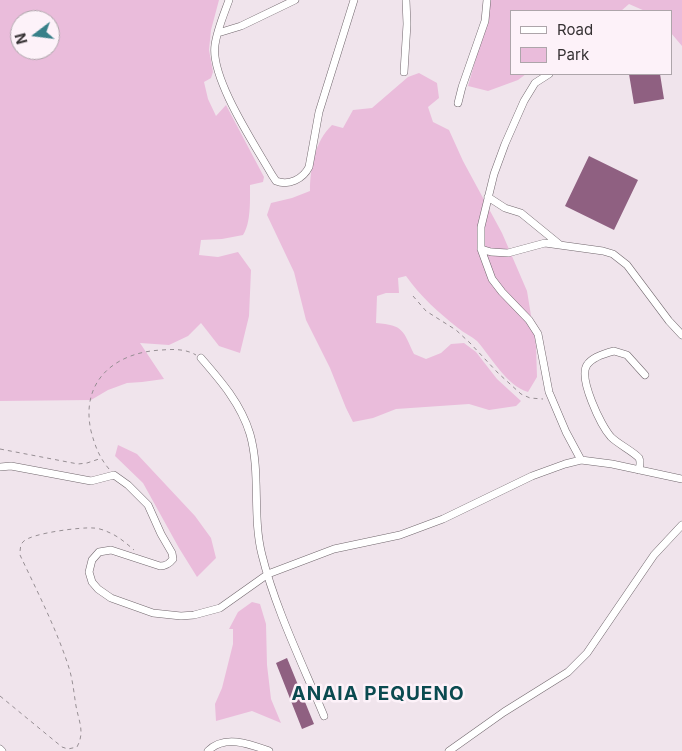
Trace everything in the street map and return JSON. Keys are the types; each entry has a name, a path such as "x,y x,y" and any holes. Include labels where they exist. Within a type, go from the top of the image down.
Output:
{"street":[{"path":"229,0 215,44 215,56 223,87 272,175 276,181 286,183 300,179 306,174 309,167 319,112 354,0"},
{"path":"218,33 241,26 295,0"},
{"path":"404,72 407,24 406,0"},
{"path":"458,103 485,21 487,0"},
{"path":"547,75 535,83 524,100 505,144 494,174 481,227 481,249 492,279 529,320 538,334 545,377 552,399 566,432 581,460"},
{"path":"488,198 505,208 521,213 559,244"},
{"path":"481,249 508,253 546,242 603,250 613,254 627,265 669,321 682,335"},
{"path":"639,470 640,463 638,458 618,443 601,422 594,406 585,368 592,360 614,351 626,355 645,375"},
{"path":"201,358 238,406 250,435 255,466 258,539 268,574 324,716"},
{"path":"0,467 11,466 91,481 114,475 128,484 148,505 172,553 173,559 165,566 160,566 111,550 99,552 92,560 89,572 92,582 98,589 112,598 143,610 181,616 206,613 220,608 268,574 334,549 400,535 443,519 546,470 581,460 682,479"},
{"path":"450,751 504,712 568,672 581,660 654,556 682,525"},
{"path":"208,751 214,744 226,741 256,746 269,751"}],"path":[{"path":"413,296 426,311 456,330 498,373 522,394 530,398 552,399"},
{"path":"114,475 100,458 95,448 89,419 89,405 93,389 103,374 120,360 151,350 175,349 191,352 201,358"},
{"path":"0,449 78,464 100,458"},
{"path":"0,696 62,746 68,749 77,747 81,740 82,726 76,708 70,669 20,555 20,548 23,542 30,537 74,529 93,528 108,532 121,539 134,550"}],"green space":[{"path":"0,0 219,0 211,30 209,50 213,72 211,78 204,82 208,99 216,116 226,105 264,177 263,182 250,185 249,218 243,235 201,240 199,255 218,257 238,252 251,270 249,316 240,353 219,346 201,323 188,336 169,345 140,343 164,379 127,383 108,390 91,400 0,401"},
{"path":"490,0 682,0 682,46 672,34 672,10 643,10 629,4 622,10 510,10 510,75 525,75 518,80 488,91 468,86 487,19"},
{"path":"419,73 437,83 439,98 428,107 433,122 449,130 463,161 502,233 527,291 536,346 537,377 528,392 513,383 477,341 460,330 437,310 406,276 398,278 399,293 386,293 377,296 376,323 392,325 397,328 405,335 414,354 426,359 441,353 451,344 464,343 476,352 497,379 521,401 516,406 489,410 469,404 396,409 373,418 353,422 330,368 306,320 294,272 267,215 271,203 310,191 315,155 321,139 332,125 343,128 353,110 372,108 408,77"},
{"path":"118,445 137,454 195,516 211,538 216,558 197,577 143,483 115,456"},
{"path":"252,602 260,604 266,624 267,665 271,699 281,723 252,711 216,721 215,704 222,688 233,644 233,629 229,629 238,612"}],"building":[{"path":"629,75 660,75 664,99 634,104"},
{"path":"589,156 638,180 614,230 565,206"},
{"path":"287,658 314,724 302,729 276,663"}],"district":[{"name":"ANAIA PEQUENO","path":"378,694"}]}
